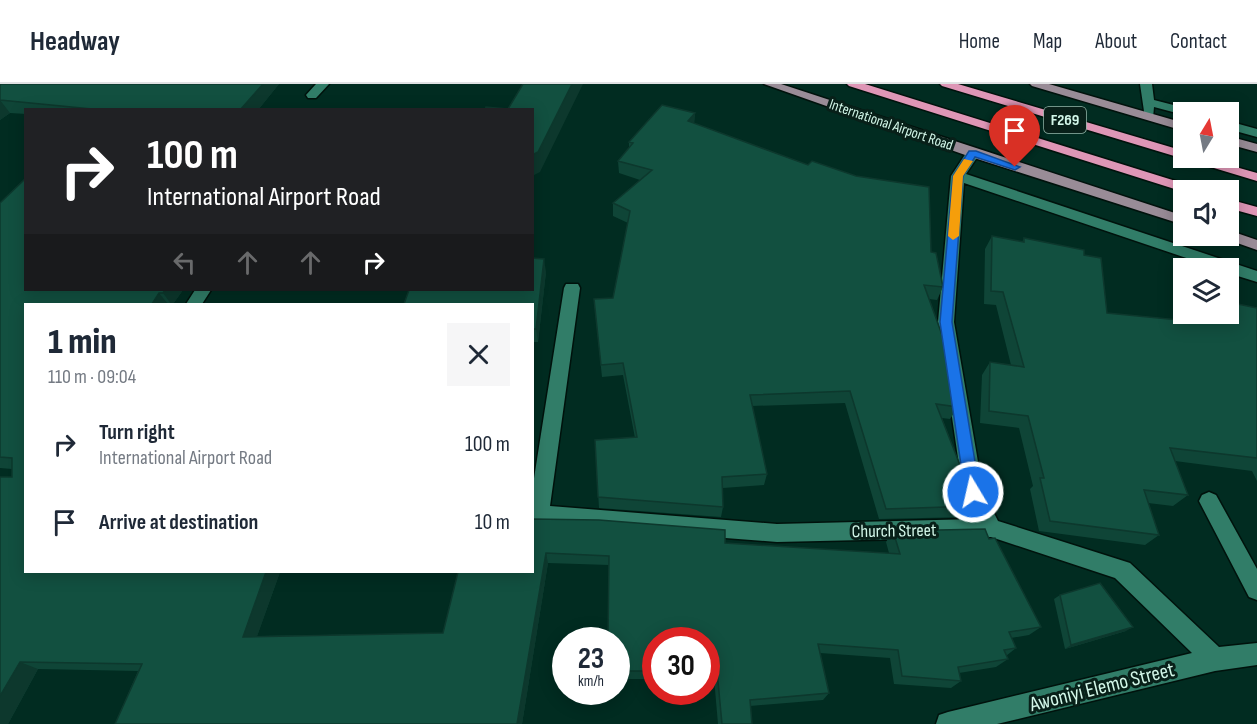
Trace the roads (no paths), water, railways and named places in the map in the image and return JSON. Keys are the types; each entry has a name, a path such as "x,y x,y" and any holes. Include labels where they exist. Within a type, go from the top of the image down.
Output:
{"highway":[{"name":"International Airport Road","path":"853,84 1173,185"},
{"name":"F269","path":"946,84 1173,152"},
{"path":"1226,168 1257,177"},
{"path":"1239,206 1257,212"}],"main road":[{"name":"International Airport Road","path":"770,84 1173,217"},
{"path":"1036,84 1173,124"},
{"path":"1239,143 1257,148"},
{"path":"1239,238 1257,244"}],"street":[{"path":"312,95 323,84"},
{"path":"1146,84 1149,116"},
{"path":"1148,102 1173,109"},
{"path":"1239,128 1257,133"},
{"path":"973,153 958,176 946,322 973,492 992,528"},
{"path":"958,176 1257,277"},
{"path":"536,514 572,288"},
{"path":"1209,501 1257,590"},
{"name":"Church Street","path":"536,514 777,533 992,528 1122,570 1215,659"},
{"name":"Awoniyi Elemo Street","path":"948,724 1215,659 1257,654"}]}
